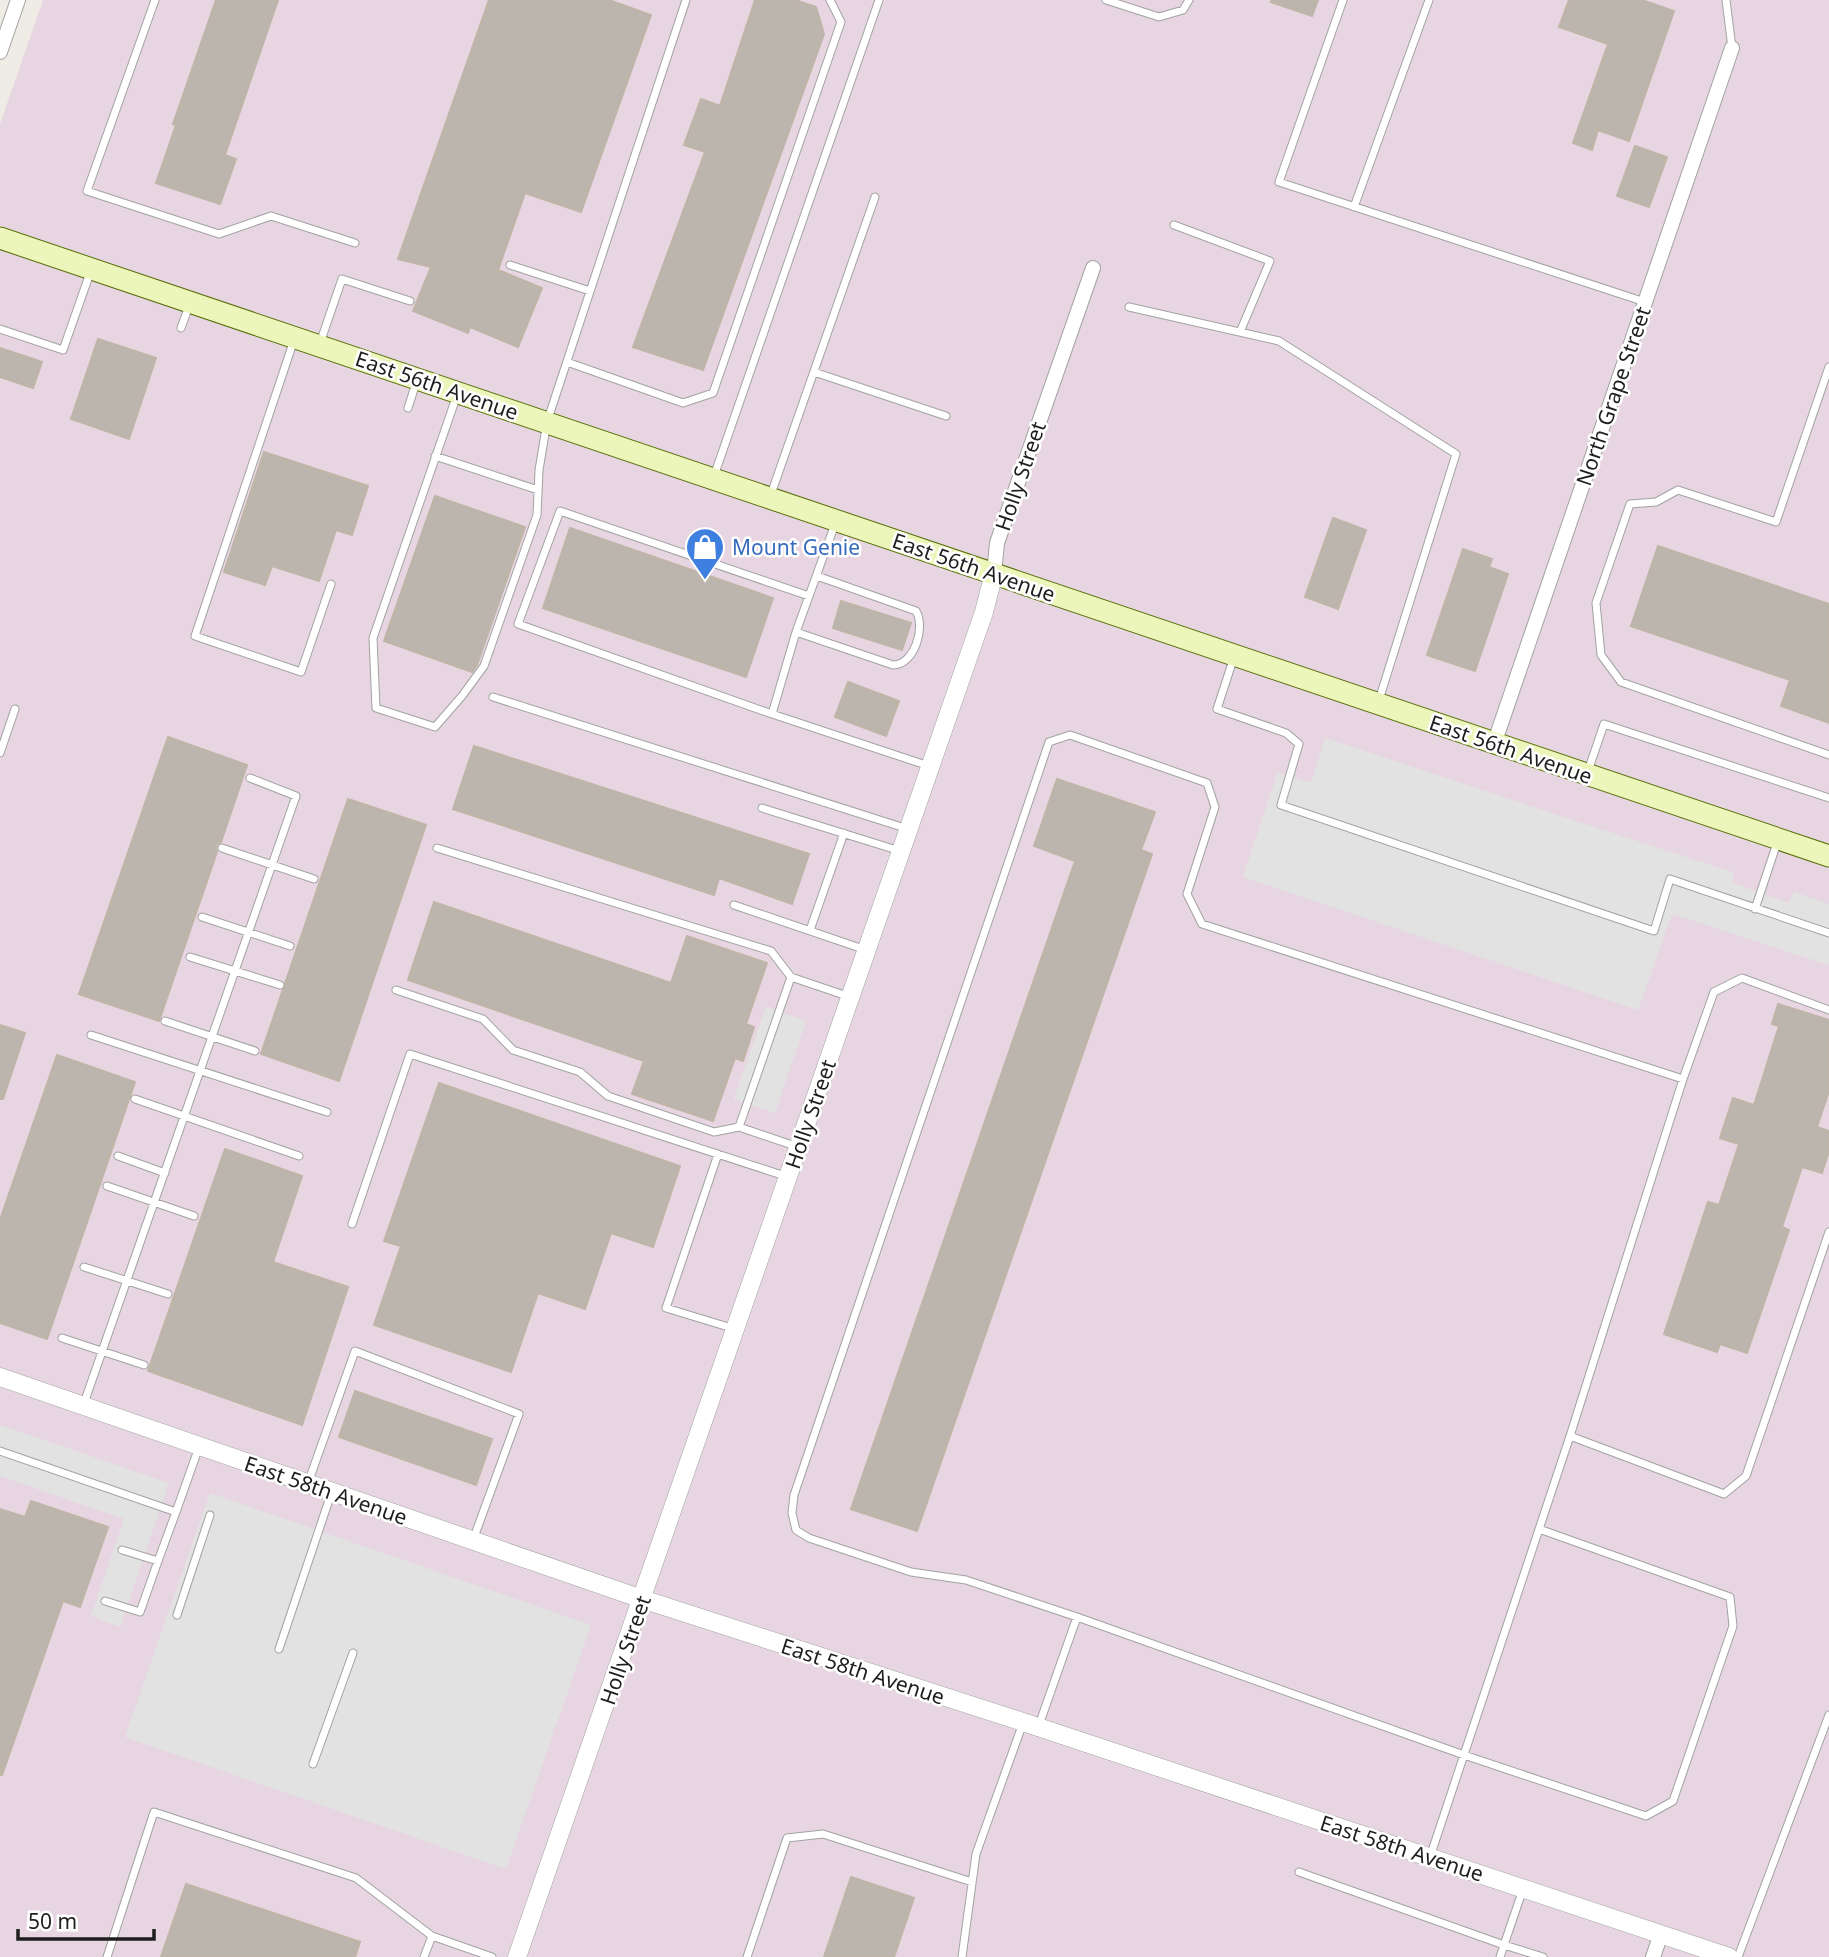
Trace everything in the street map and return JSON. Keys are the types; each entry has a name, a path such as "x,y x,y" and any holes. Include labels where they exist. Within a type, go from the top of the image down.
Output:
{"main road":[{"name":"East 56th Avenue","path":"0,238 1829,856"}],"street":[{"path":"0,52 18,0"},
{"name":"North Grape Street","path":"1494,744 1732,48"},
{"name":"Holly Street","path":"517,1957 985,609 994,573 997,542 1093,268"},
{"name":"East 58th Avenue","path":"0,1377 642,1599 1729,1957"},
{"path":"1653,1957 1661,1934"}],"lane":[{"path":"155,0 87,191 219,234 271,216 355,243"},
{"path":"458,392 373,638 376,708 435,727 484,666 537,515 547,422 686,0"},
{"path":"567,362 683,403 713,393 841,22 830,0"},
{"path":"713,478 879,0"},
{"path":"1106,0 1159,18 1184,10 1189,0"},
{"path":"1343,0 1279,182 1645,302"},
{"path":"1354,207 1429,0"},
{"path":"1726,0 1732,48"},
{"path":"770,497 875,197"},
{"path":"1174,225 1270,261 1240,332"},
{"path":"510,265 590,291"},
{"path":"0,328 63,350 91,269"},
{"path":"319,345 342,279 410,301"},
{"path":"181,328 190,302"},
{"path":"1129,307 1279,341 1456,454 1377,704"},
{"path":"295,338 195,636 301,672 331,583"},
{"path":"1829,368 1776,522 1678,489 1656,502 1630,504 1596,603 1601,655 1621,682 1829,755"},
{"path":"814,372 946,416"},
{"path":"408,408 418,379"},
{"path":"435,456 538,490"},
{"path":"809,596 560,511 518,624 772,714 931,766"},
{"path":"772,714 796,632 836,520"},
{"path":"796,632 893,665 902,665 909,660 917,639 921,628 916,611 817,576"},
{"path":"1234,656 1217,709 1286,733 1299,744 1281,805 1654,931 1670,879 1829,933"},
{"path":"493,697 909,830"},
{"path":"0,753 15,709"},
{"path":"1587,775 1604,724 1829,798"},
{"path":"1539,1529 1730,1597 1733,1626 1673,1801 1646,1816 966,1580 911,1572 809,1538 796,1530 792,1513 794,1495 1049,742 1070,736 1207,783 1215,807 1187,894 1202,924 1683,1079"},
{"path":"83,1406 296,796 250,778"},
{"path":"762,808 901,851"},
{"path":"810,930 844,833"},
{"path":"1755,909 1778,839"},
{"path":"222,848 314,878"},
{"path":"437,848 771,951 791,977 850,997"},
{"path":"734,905 867,950"},
{"path":"202,917 290,946"},
{"path":"190,957 280,985"},
{"path":"739,1127 791,977"},
{"path":"1430,1857 1570,1436 1683,1079 1714,992 1742,978 1829,1010"},
{"path":"397,990 483,1019 513,1050 580,1072 608,1096 714,1132 739,1127 799,1147"},
{"path":"165,1021 255,1051"},
{"path":"91,1035 327,1112"},
{"path":"352,1224 410,1054 788,1178"},
{"path":"135,1099 299,1156"},
{"path":"718,1154 666,1308 736,1329"},
{"path":"118,1157 164,1173"},
{"path":"107,1186 194,1216"},
{"path":"1570,1436 1724,1494 1746,1476 1829,1232"},
{"path":"84,1267 168,1294"},
{"path":"62,1338 144,1365"},
{"path":"308,1484 355,1351 519,1414 472,1541"},
{"path":"105,1601 140,1612 199,1447"},
{"path":"0,1451 176,1512"},
{"path":"279,1649 332,1492"},
{"path":"177,1615 210,1515"},
{"path":"122,1550 158,1561"},
{"path":"961,1957 976,1854 1077,1617"},
{"path":"313,1764 353,1653"},
{"path":"1738,1957 1829,1715"},
{"path":"107,1957 154,1812 356,1878 432,1936 492,1957"},
{"path":"747,1957 787,1838 823,1834 972,1882"},
{"path":"1299,1872 1543,1957"},
{"path":"1500,1957 1523,1888"},
{"path":"424,1957 432,1936"}],"shaded area":[{"path":"43,0 1829,0 1829,1957 0,1957 0,124"},
{"path":"1325,738 1734,873 1732,883 1789,903 1794,892 1829,904 1829,965 1672,914 1638,1010 1243,877 1278,772 1311,783"},
{"path":"766,1007 806,1021 775,1113 734,1099"},
{"path":"0,1425 169,1483 120,1627 91,1616 124,1519 0,1476"},
{"path":"210,1493 591,1625 506,1869 125,1737"}],"building":[{"path":"216,0 278,0 225,155 236,159 220,204 156,183 176,125 173,124"},
{"path":"489,0 609,0 651,15 581,212 525,193 498,270 542,288 518,347 470,327 468,333 413,311 431,267 398,259"},
{"path":"755,0 795,0 816,7 824,34 703,370 633,347 705,152 684,145 701,99 720,106"},
{"path":"1318,0 1312,16 1271,2"},
{"path":"1569,0 1642,0 1674,11 1629,141 1598,130 1592,150 1573,143 1608,44 1559,27"},
{"path":"1635,146 1667,157 1649,207 1617,196"},
{"path":"98,339 156,358 129,439 71,419"},
{"path":"0,348 42,362 33,388 0,377"},
{"path":"264,452 368,486 352,535 336,530 319,581 272,566 265,585 224,572"},
{"path":"435,496 525,527 477,665 472,672 384,641"},
{"path":"1333,518 1366,530 1338,609 1305,597"},
{"path":"570,528 773,598 746,677 543,608"},
{"path":"1658,546 1829,604 1829,723 1781,706 1790,680 1631,626"},
{"path":"1463,549 1492,559 1489,567 1508,574 1475,671 1427,655"},
{"path":"841,601 911,623 902,650 833,628"},
{"path":"848,682 899,701 886,736 835,717"},
{"path":"168,737 247,765 221,842 216,845 217,852 159,1021 79,994"},
{"path":"474,746 809,854 792,904 719,878 714,895 453,809"},
{"path":"1057,779 1155,812 1141,850 1152,854 917,1531 851,1509 1075,861 1034,846"},
{"path":"348,799 426,825 339,1081 261,1054"},
{"path":"434,902 671,983 687,936 767,963 746,1024 754,1027 743,1061 735,1058 713,1121 632,1094 644,1061 408,980"},
{"path":"1778,1004 1829,1020 1829,1091 1817,1127 1829,1131 1829,1151 1822,1173 1802,1167 1782,1227 1789,1230 1747,1353 1720,1344 1717,1352 1664,1334 1708,1202 1719,1205 1739,1144 1720,1138 1733,1098 1754,1105 1779,1026 1772,1024"},
{"path":"0,1025 25,1033 3,1099 0,1099"},
{"path":"57,1055 135,1082 47,1339 0,1323 0,1220"},
{"path":"439,1083 680,1166 653,1247 611,1233 585,1309 538,1293 511,1372 374,1325 401,1246 384,1241"},
{"path":"225,1149 302,1176 273,1262 348,1287 302,1425 148,1371"},
{"path":"355,1391 492,1439 476,1485 339,1437"},
{"path":"31,1501 108,1527 80,1607 63,1601 0,1775 0,1509 25,1517"},
{"path":"851,1877 914,1898 894,1957 824,1957"},
{"path":"186,1884 360,1942 355,1957 161,1957"}],"place":[{"name":"Mount Genie","path":"705,581"}]}
